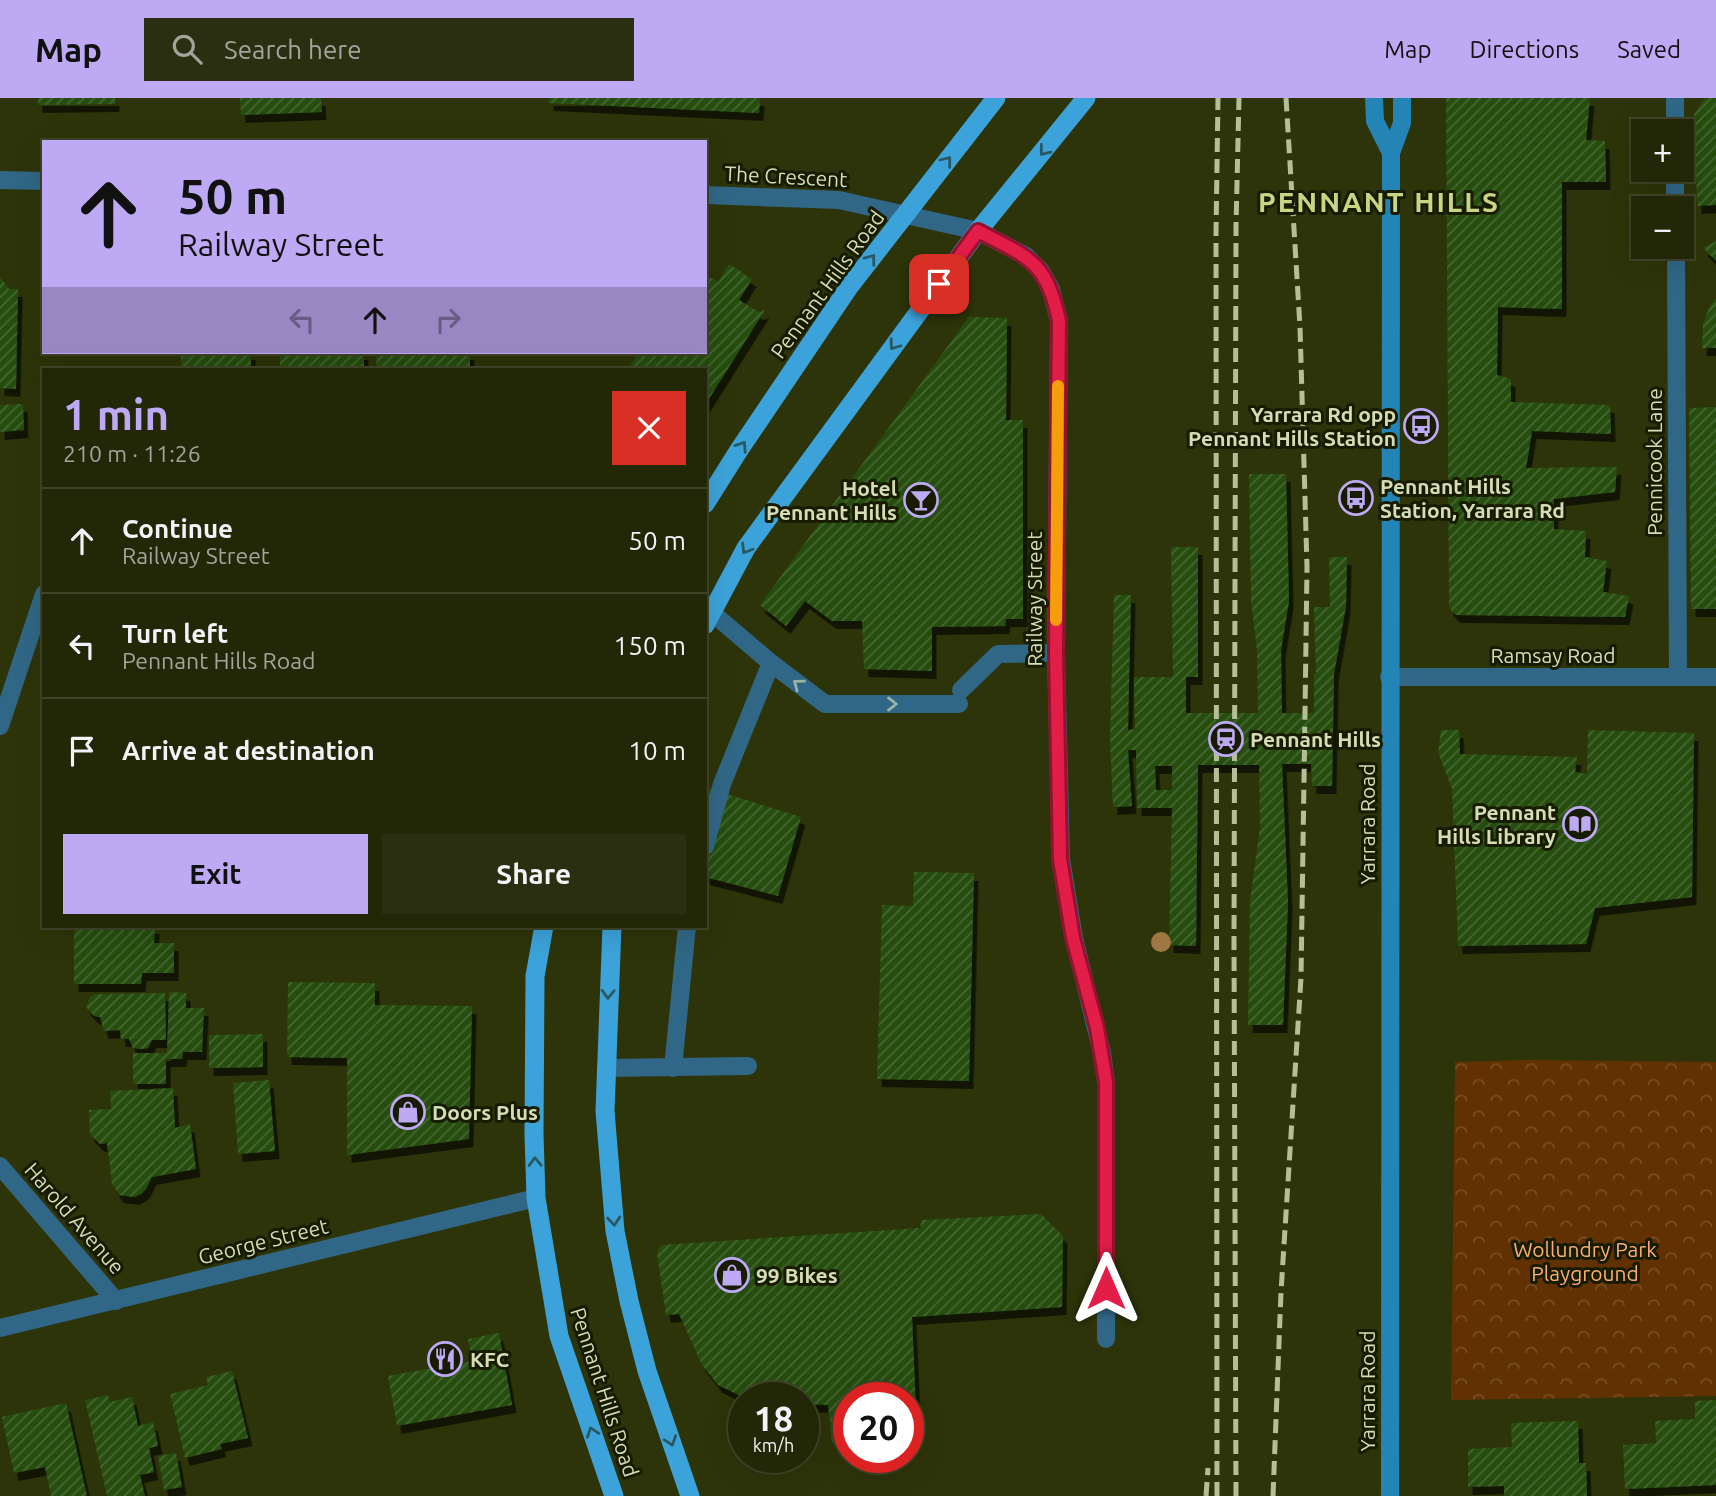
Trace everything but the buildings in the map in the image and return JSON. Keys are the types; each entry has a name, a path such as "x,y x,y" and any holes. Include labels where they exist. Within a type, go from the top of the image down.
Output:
{"highway":[{"name":"Pennant Hills Road","path":"707,501 849,287 996,98"},
{"path":"708,618 746,548 978,231 1086,98"},
{"name":"Pennant Hills Road","path":"544,928 535,976 536,1198 559,1336 614,1496"},
{"path":"612,928 605,1111 617,1243 647,1371 690,1496"}],"main road":[{"name":"Yarrara Road","path":"1374,98 1375,121 1391,153"},
{"name":"Yarrara Road","path":"1390,1496 1391,153 1402,123 1402,98"}],"street":[{"path":"1675,98 1675,119"},
{"path":"0,180 42,181"},
{"name":"The Crescent","path":"707,195 839,200 978,231"},
{"name":"Railway Street","path":"978,231 1026,256 1041,271 1051,289 1059,321 1056,653 1060,859 1073,938 1102,1054 1106,1082 1106,1339"},
{"name":"Pennicook Lane","path":"1676,259 1678,677"},
{"path":"0,726 42,600"},
{"path":"708,618 825,704 960,697 998,654 1056,653"},
{"path":"707,839 722,784 771,663"},
{"name":"Ramsay Road","path":"1390,677 1716,677"},
{"path":"673,1068 687,928"},
{"path":"606,1068 748,1066"},
{"name":"Harold Avenue","path":"0,1166 116,1301"},
{"name":"George Street","path":"0,1328 536,1198"}],"green space":[{"name":"Wollundry Park Playground","path":"1455,1062 1716,1062 1716,1396 1451,1400"}],"railway":[{"path":"1217,1496 1218,98"},
{"path":"1236,1496 1234,943 1236,226 1239,98"},
{"path":"1273,1496 1281,1292 1301,978 1307,567 1300,327 1286,98"},
{"path":"1206,1496 1208,1468"}],"slow traffic":[{"path":"1056,620 1058,386"}],"place":[{"name":"Yarrara Rd opp Pennant Hills Station","path":"1421,426"},
{"name":"Pennant Hills Station, Yarrara Rd","path":"1356,498"},
{"name":"Hotel Pennant Hills","path":"921,500"},
{"name":"Pennant Hills","path":"1226,739"},
{"name":"Pennant Hills Library","path":"1580,824"},
{"name":"Doors Plus","path":"408,1112"},
{"name":"99 Bikes","path":"732,1275"},
{"name":"KFC","path":"445,1359"}],"district":[{"name":"PENNANT HILLS","path":"1379,201"}],"route":[{"path":"939,284 978,231 1026,256 1034,263 1051,289 1059,321 1056,653 1060,859 1073,938 1097,1028 1106,1082 1106,1288"}]}
